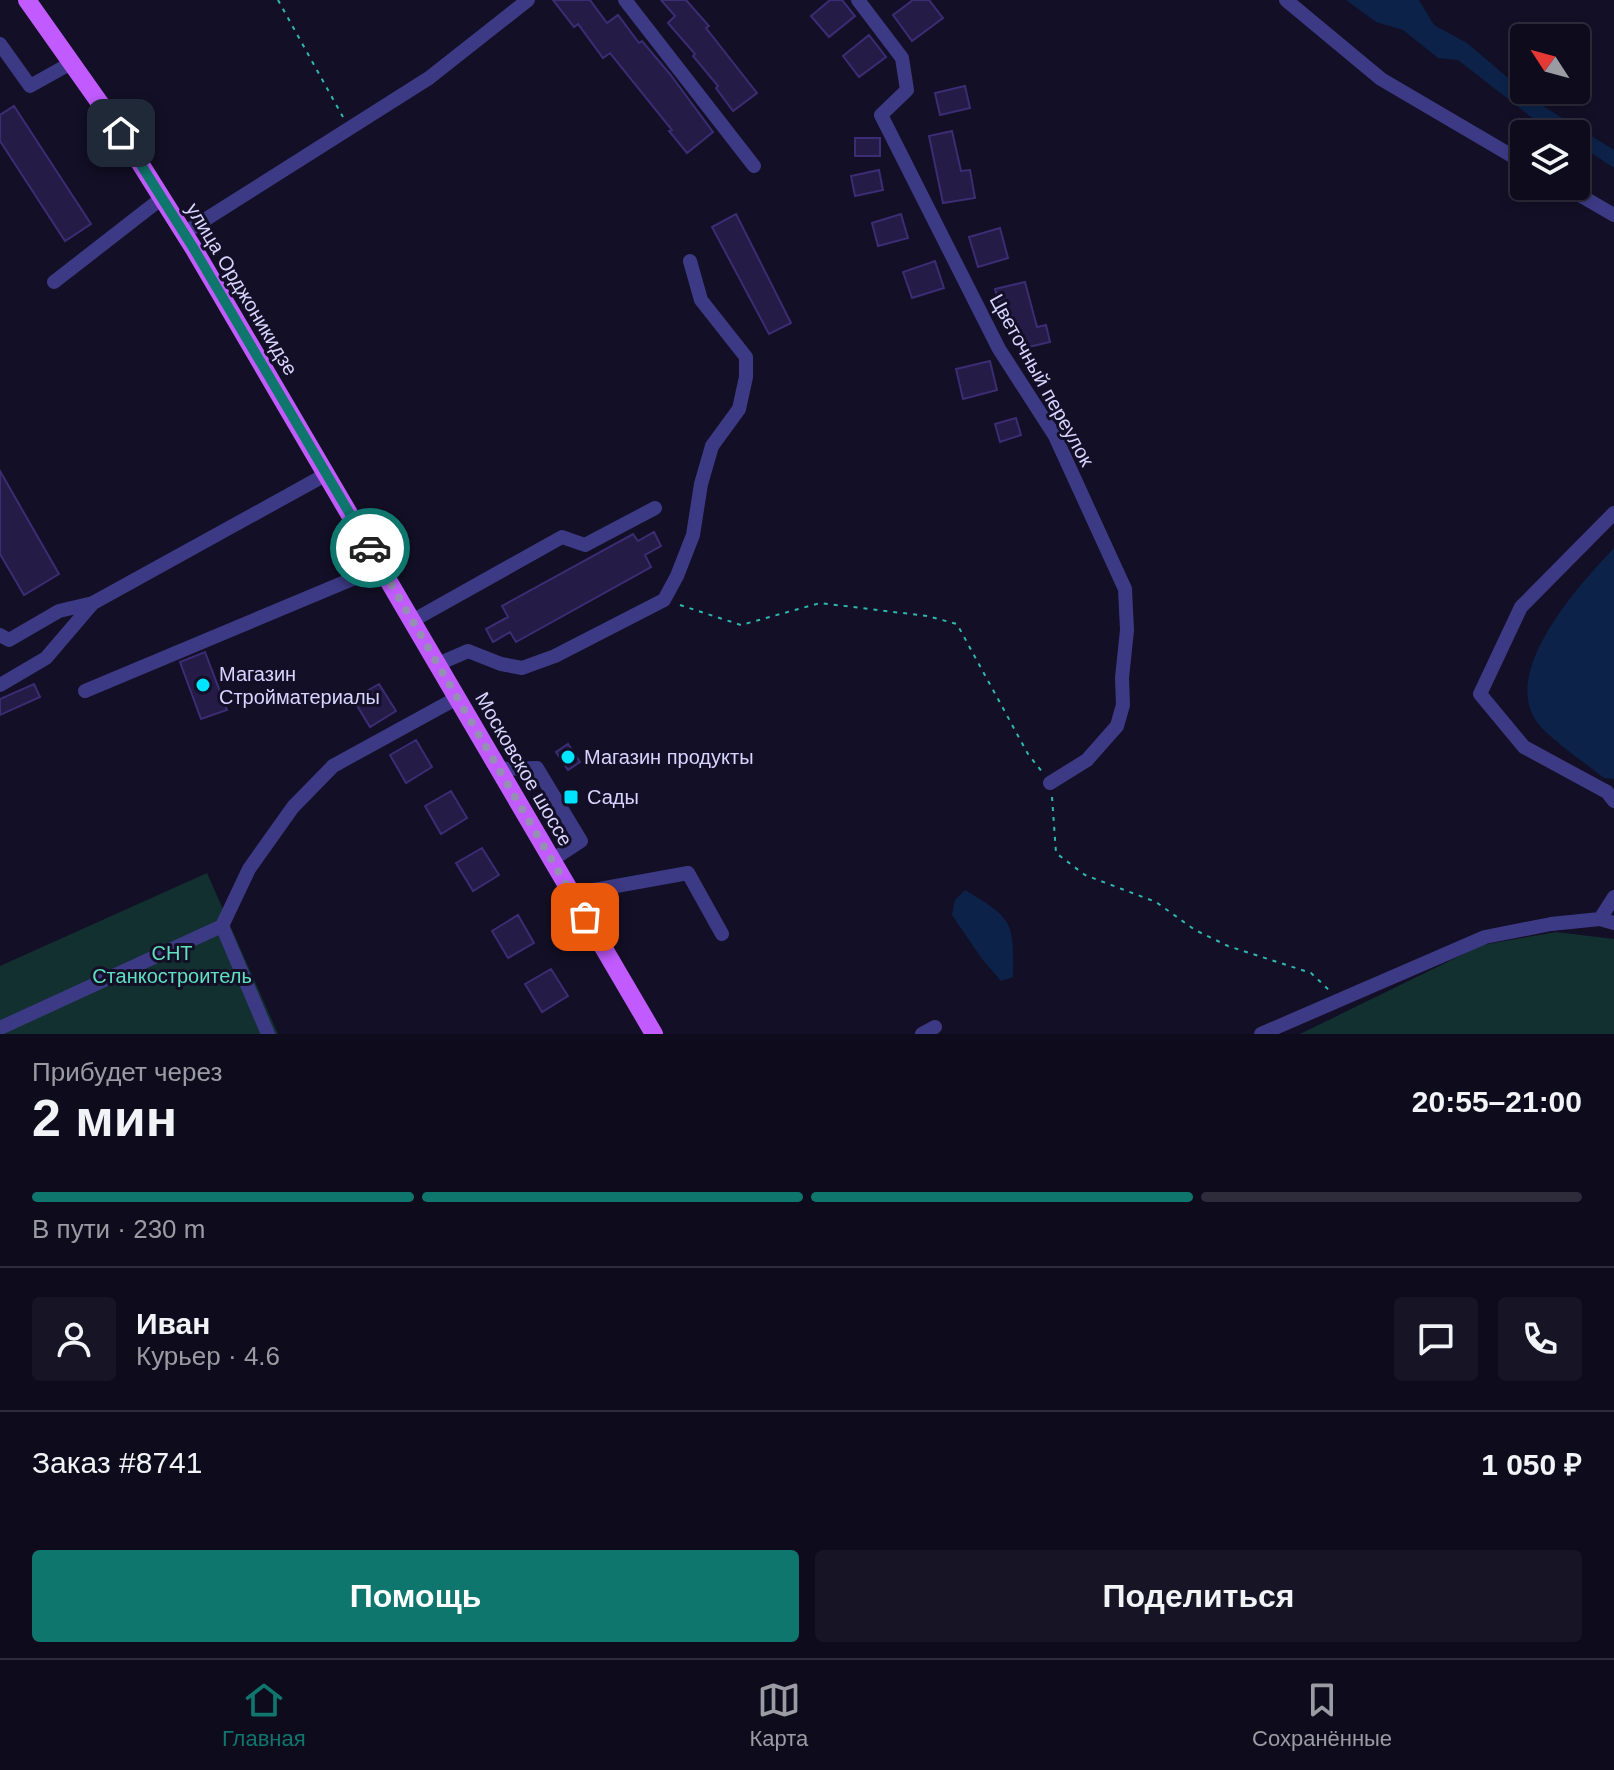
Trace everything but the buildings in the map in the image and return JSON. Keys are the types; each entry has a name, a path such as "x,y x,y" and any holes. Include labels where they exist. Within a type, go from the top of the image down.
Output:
{"main road":[{"name":"улица Орджоникидзе","path":"27,0 73,62 184,233 381,567"},
{"name":"Московское шоссе","path":"381,567 654,1034"}],"street":[{"path":"184,233 429,78 528,0"},
{"path":"625,0 754,166"},
{"name":"Цветочный переулок","path":"858,0 902,58 907,90 881,115 999,349 1055,436 1125,589 1127,630 1123,705 1117,726 1087,760 1050,783"},
{"path":"1286,0 1381,79 1510,155"},
{"path":"0,44 30,86 73,62"},
{"path":"54,282 162,198"},
{"path":"1588,200 1614,215"},
{"path":"438,664 468,651 501,664 522,668 555,656 664,600 693,535 701,484 712,446 739,409 746,377 746,357 701,300 690,261"},
{"path":"0,635 9,640 59,611 93,603 325,475"},
{"path":"412,621 562,537 585,545 655,508"},
{"path":"1614,513 1521,607 1480,694 1524,747 1607,792 1614,801"},
{"path":"85,691 381,567"},
{"path":"0,685 46,658 93,603"},
{"path":"0,1028 222,926 249,869 293,807 333,766 457,698"},
{"path":"499,769 537,768 581,841 552,860"},
{"path":"572,894 688,873 722,934"},
{"path":"1261,1034 1485,937 1551,924 1607,921 1614,897"},
{"path":"222,926 268,1034"}],"path":[{"path":"278,0 349,128"},
{"path":"664,600 741,625 820,603 927,616 957,624 1028,754 1050,783 1056,853 1085,875 1156,902 1195,930 1228,946 1311,973 1338,1000"}],"green space":[{"name":"СНТ Станкостроитель","path":"207,873 278,1034 0,1034 0,966"},
{"path":"1556,932 1614,939 1614,1034 1300,1034 1482,945"}],"water":[{"path":"1346,0 1419,0 1434,25 1467,43 1510,80 1510,101 1458,60 1438,58 1403,30 1376,22"},
{"path":"1514,104 1540,104 1566,120 1536,120"},
{"path":"1590,135 1614,150 1614,168 1590,152"},
{"path":"1614,548 1614,779 1604,778 1549,735 1537,722 1528,701 1529,678 1536,654 1549,629 1582,583"},
{"path":"965,890 993,908 1007,923 1013,944 1013,977 1001,981 952,915 955,900"}],"way so far":[{"path":"370,548 585,917"}],"place":[{"name":"Магазин Стройматериалы","path":"203,685"},
{"name":"Магазин продукты","path":"568,757"},
{"name":"Сады","path":"571,797"}],"route":[{"path":"121,133 194,249 370,548"}]}
